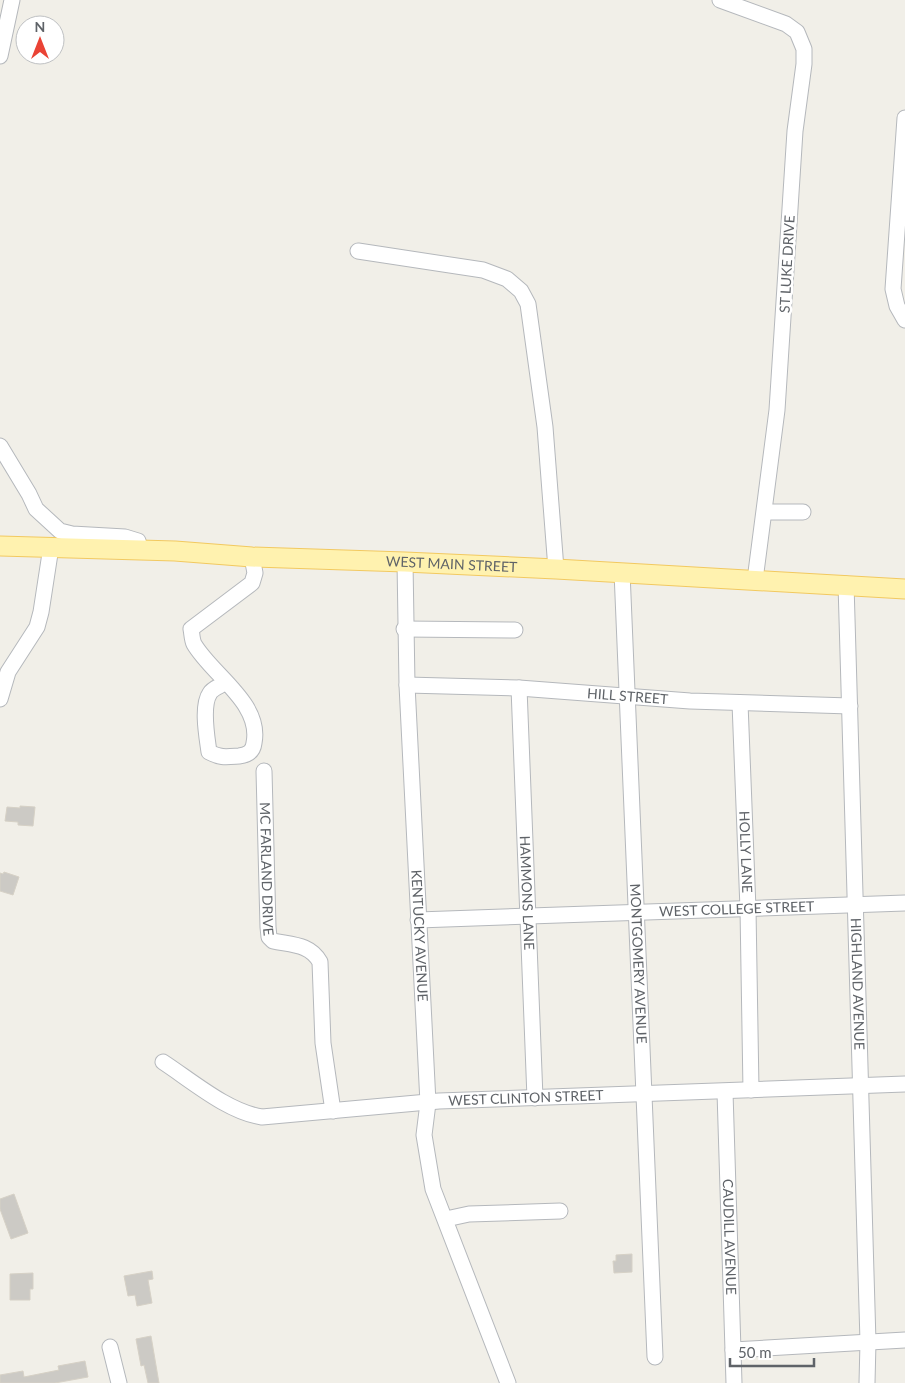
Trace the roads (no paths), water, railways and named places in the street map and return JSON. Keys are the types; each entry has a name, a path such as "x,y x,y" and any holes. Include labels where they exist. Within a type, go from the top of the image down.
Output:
{"main road":[{"name":"WEST MAIN STREET","path":"0,546 176,551 252,557 622,572 905,589"}],"street":[{"path":"0,56 12,0"},
{"name":"ST LUKE DRIVE","path":"720,0 786,24 797,32 804,49 804,64 795,131 782,356 765,512 755,580"},
{"path":"905,118 893,289 897,306 905,320"},
{"path":"358,251 483,270 507,279 521,291 528,304 545,427 556,569"},
{"path":"0,446 36,509 60,531 72,534 125,537 138,541 141,550"},
{"path":"765,512 803,512"},
{"path":"0,699 4,670 37,627 51,547"},
{"path":"226,682 211,691 206,700 209,752 220,758 246,755 253,748 256,736 254,722 247,708 226,682 194,643 191,629 252,583 255,573 252,557"},
{"name":"KENTUCKY AVENUE","path":"405,562 404,629 406,685 428,1103 424,1135 433,1189 508,1383"},
{"name":"MONTGOMERY AVENUE","path":"622,572 655,1357"},
{"name":"HIGHLAND AVENUE","path":"846,584 854,906 862,1086 868,1342 867,1383"},
{"path":"404,629 515,630"},
{"name":"HILL STREET","path":"406,685 519,688 740,703 850,706"},
{"name":"HAMMONS LANE","path":"519,688 535,1098"},
{"name":"HOLLY LANE","path":"740,703 748,909 751,1090"},
{"name":"MC FARLAND DRIVE","path":"264,771 269,937 273,941 308,948 320,962 323,1043 333,1111"},
{"name":"WEST COLLEGE STREET","path":"418,920 905,903"},
{"name":"WEST CLINTON STREET","path":"163,1062 233,1108 250,1115 262,1117 428,1103 905,1084"},
{"name":"CAUDILL AVENUE","path":"725,1092 734,1383"},
{"path":"446,1219 468,1214 560,1211"},
{"path":"733,1350 905,1340"},
{"path":"110,1347 119,1383"}]}
